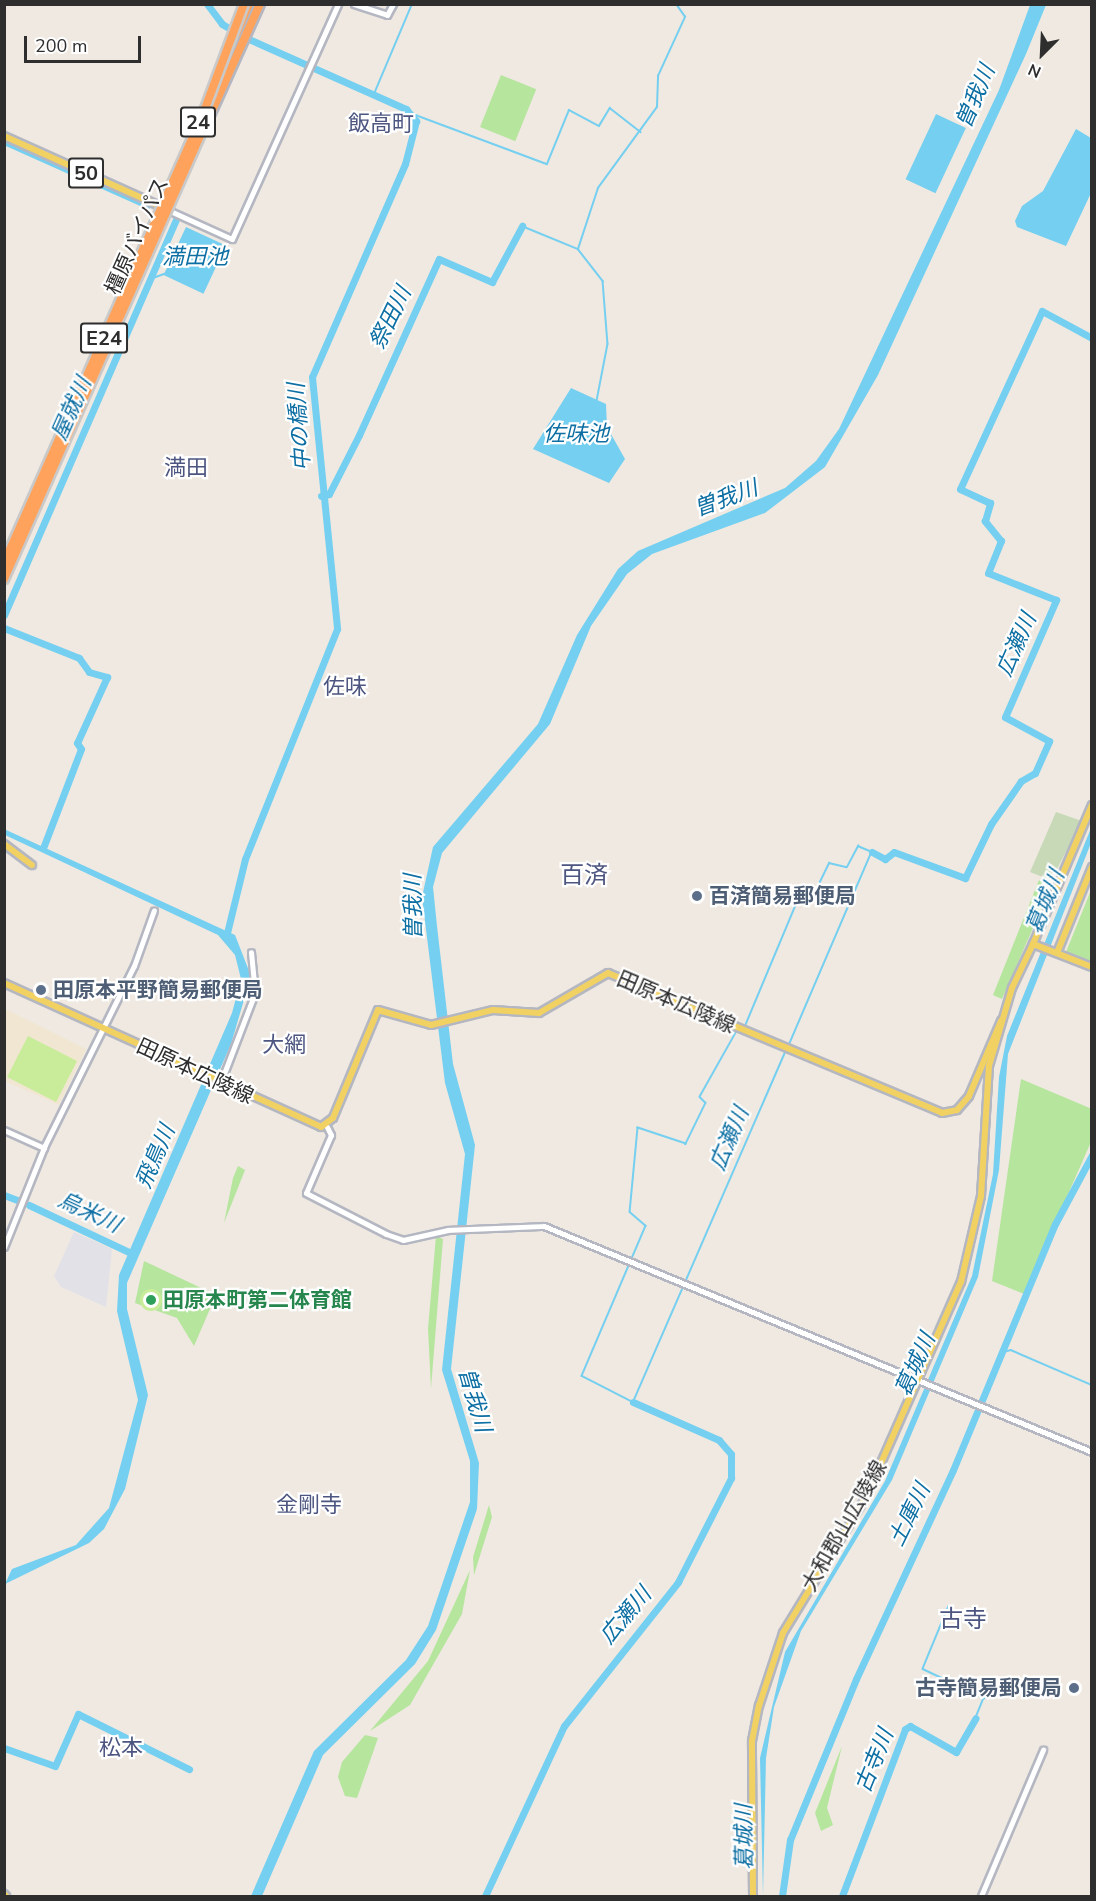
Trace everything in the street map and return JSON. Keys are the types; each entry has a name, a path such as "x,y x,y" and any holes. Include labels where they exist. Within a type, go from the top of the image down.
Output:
{"highway":[{"name":"E24","path":"4,580 206,116 244,4"},
{"name":"橿原バイパス","path":"4,561 240,36 249,4"},
{"name":"E24","path":"4,561 206,116 262,4"},
{"name":"橿原バイパス","path":"4,580 164,208 167,188 188,138 240,36 262,4"}],"main road":[{"name":"50","path":"4,136 164,208"},
{"name":"田原本広陵線","path":"4,983 219,1084 327,1127 378,1010 431,1025 493,1010 548,1010 608,973 855,1079 948,1113 969,1096 1092,805"},
{"path":"4,844 32,866"},
{"path":"1055,952 1092,867"},
{"path":"1035,944 1092,967"},
{"name":"大和郡山広陵線","path":"753,1896 752,1741 774,1656 796,1609 866,1497 969,1256 984,1174 989,1066 1001,1021"}],"street":[{"path":"164,208 232,239 338,4"},
{"path":"354,4 387,15 393,4"},
{"path":"4,1247 44,1148 99,1028 134,966 153,910"},
{"path":"219,1084 255,993 251,952"},
{"path":"327,1127 330,1135 306,1193 403,1240 448,1230 544,1227 687,1287 942,1387 1092,1452"},
{"path":"4,1130 44,1148"},
{"path":"981,1896 1043,1750"}],"shaded area":[{"path":"5,1009 86,1049 59,1105 5,1081"},
{"path":"74,1232 112,1249 106,1307 61,1287 54,1276"}],"green space":[{"path":"501,75 536,89 515,141 480,127"},
{"path":"1056,812 1082,821 1056,871 1045,878 1030,872"},
{"path":"1039,880 1047,886 1043,905 1002,999 993,995"},
{"path":"1091,890 1091,963 1066,952"},
{"path":"28,1036 77,1061 56,1102 7,1077"},
{"path":"1021,1079 1092,1109 1091,1142 1024,1294 992,1281"},
{"path":"238,1166 245,1170 224,1223 233,1178"},
{"path":"436,1236 443,1239 431,1388 428,1329"},
{"path":"144,1261 216,1295 194,1346 177,1318 135,1303"},
{"name":"田原本町第二体育館","path":"151,1289 159,1292 162,1300 159,1308 151,1311 143,1308 140,1300 143,1292"},
{"path":"489,1505 492,1517 474,1575 473,1557"},
{"path":"470,1570 462,1614 410,1705 370,1731 428,1661"},
{"path":"365,1735 378,1738 357,1798 345,1796 338,1777 342,1762"},
{"path":"842,1746 827,1808 833,1825 821,1831 815,1813"}],"water":[{"path":"1030,5 1046,5 1026,54 878,375 825,467 765,513 652,554 627,574 591,626 550,724 442,853 433,887 437,926 453,1064 475,1145 451,1369 479,1463 477,1509 436,1630 415,1664 323,1755 262,1896 251,1896 314,1751 406,1660 428,1626 470,1502 470,1461 442,1370 465,1154 445,1083 422,897 433,847 538,724 577,635 618,569 638,551 785,488 816,461 839,429 999,90"},
{"path":"936,114 966,128 935,193 906,179"},
{"path":"1076,129 1091,138 1091,193 1066,246 1017,227 1015,221 1022,206 1043,191"},
{"name":"満田池","path":"186,227 226,246 203,294 164,275"},
{"name":"佐味池","path":"571,388 606,404 607,427 625,459 609,483 533,449"},
{"path":"1091,828 1091,843 1008,1054 999,1170 978,1277 892,1480 801,1631 774,1707 766,1758 763,1896 760,1758 785,1652 885,1481 972,1276 993,1174 999,1077 1007,1036"},
{"path":"4,829 235,935 251,976 231,1044 127,1283 127,1309 148,1395 125,1489 104,1529 89,1543 5,1584 12,1569 76,1545 109,1508 138,1400 117,1311 119,1275 232,1013 241,979 235,955 218,935 5,835"}],"waterway":[{"name":"中の橋川","path":"207,4 222,24 242,36 406,109 416,121 405,164 312,377 337,629 245,859 226,937"},
{"path":"374,94 412,4"},
{"path":"578,249 598,188 657,107 658,76 685,17 676,4"},
{"path":"413,114 547,164 569,110 599,126 610,108 641,132"},
{"name":"屋就川","path":"4,141 147,205"},
{"name":"屋就川","path":"4,615 177,218"},
{"path":"522,226 578,249 603,281 608,344 597,401"},
{"name":"祭田川","path":"321,496 329,494 359,435 439,259 492,282 522,226"},
{"path":"153,278 164,274"},
{"name":"広瀬川","path":"872,852 885,859 894,852 965,878 991,824 1021,781 1035,773 1049,741 1005,717 1056,600 988,573 1001,541 985,521 990,503 960,489 1042,311 1092,338"},
{"name":"屋就川","path":"4,628 79,658 89,672 107,677 77,743 81,749 43,848"},
{"name":"広瀬川","path":"745,1026 802,890 816,890 829,863 847,867 858,846 872,852 789,1046"},
{"name":"広瀬川","path":"736,1033 700,1097 706,1103 686,1144 638,1128 630,1212 646,1226 582,1376 633,1402 785,1053"},
{"name":"土庫川","path":"782,1896 790,1840 856,1679 953,1470 1055,1224 1092,1155"},
{"name":"烏米川","path":"4,1195 22,1202"},
{"name":"烏米川","path":"29,1205 133,1254"},
{"path":"1003,1352 1011,1350 1092,1385"},
{"name":"広瀬川","path":"485,1896 564,1726 678,1582 731,1478 731,1454 719,1440 633,1402"},
{"path":"949,1606 923,1669 984,1698 976,1718"},
{"path":"4,1748 55,1766 78,1714 189,1769"},
{"name":"古寺川","path":"842,1896 905,1729 910,1726 956,1752 976,1718"}],"place":[{"name":"百済簡易郵便局","path":"697,896"},
{"name":"田原本平野簡易郵便局","path":"41,990"},
{"name":"田原本町第二体育館","path":"151,1300"},
{"name":"古寺簡易郵便局","path":"1074,1688"}],"district":[{"name":"飯高町","path":"381,125"},
{"name":"満田","path":"186,469"},
{"name":"佐味","path":"345,688"},
{"name":"百済","path":"584,876"},
{"name":"大網","path":"284,1046"},
{"name":"金剛寺","path":"309,1506"},
{"name":"古寺","path":"963,1620"},
{"name":"松本","path":"121,1749"}],"water label":[{"name":"曽我川","path":"976,97"},
{"name":"曽我川","path":"726,499"},
{"name":"葛城川","path":"1046,902"},
{"name":"曽我川","path":"414,907"},
{"name":"飛鳥川","path":"156,1157"},
{"name":"葛城川","path":"916,1365"},
{"name":"曽我川","path":"474,1400"},
{"name":"葛城川","path":"745,1837"}]}
